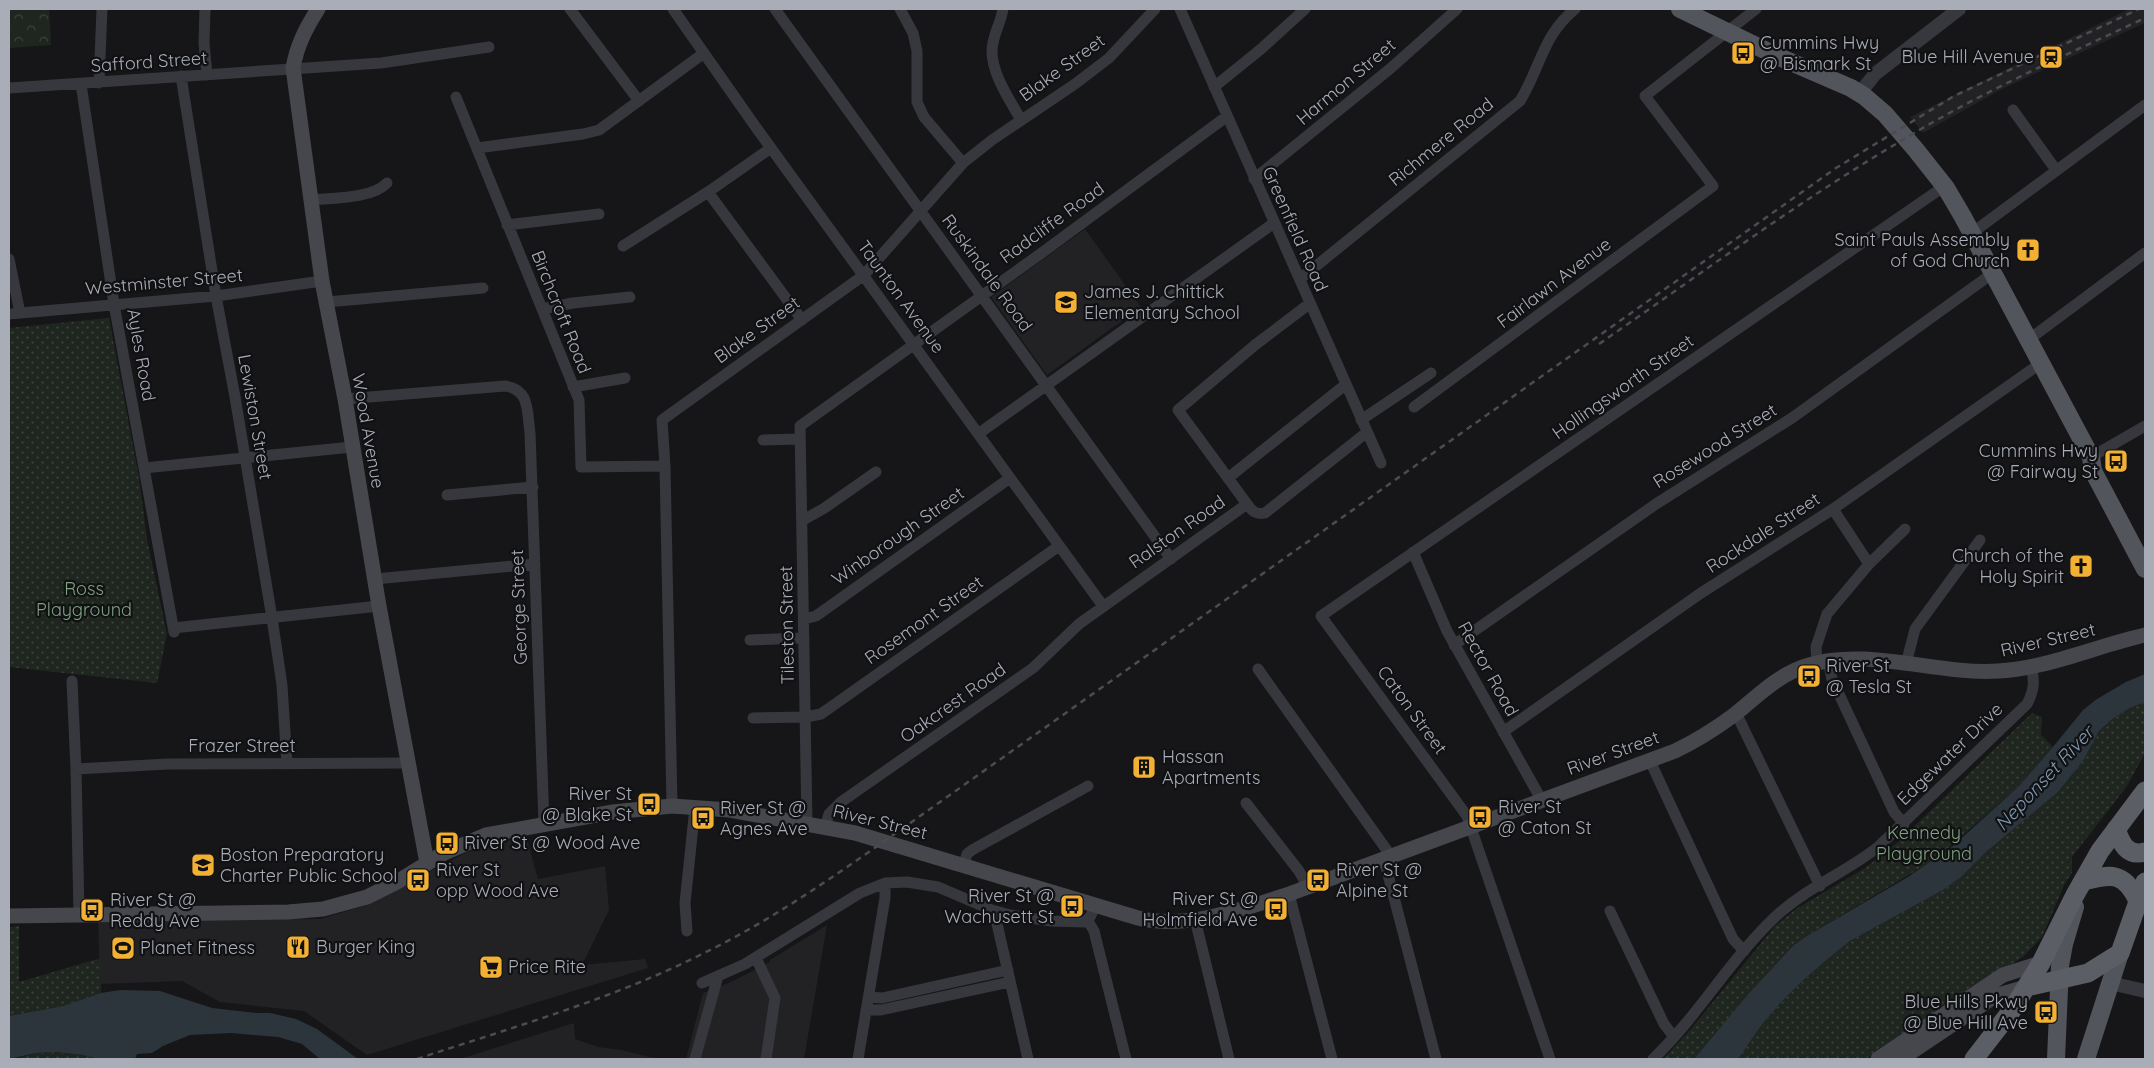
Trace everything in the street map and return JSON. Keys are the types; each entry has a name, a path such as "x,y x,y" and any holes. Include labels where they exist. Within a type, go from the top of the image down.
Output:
{"highway":[{"path":"1974,1059 2012,1010 2041,963 2083,881 2116,829 2145,791"},
{"path":"2116,829 2126,849 2134,853 2145,852"},
{"path":"2083,881 2104,876 2118,877 2130,886 2138,901"},
{"path":"2026,987 2090,972 2120,953 2145,882"}],"main road":[{"name":"Wood Avenue","path":"318,9 297,48 293,68 322,281 345,399 379,606 428,863"},
{"path":"1680,9 1860,93 1888,118 1912,146 1946,188 1972,233 2091,457 2093,471 2145,569"},
{"path":"2091,457 2104,468 2145,544"},
{"name":"River Street","path":"9,916 288,912 323,909 373,894 452,849 478,838 612,812 672,806 727,810 872,837 1146,920 1195,919 1240,910 1289,894 1650,760 1698,740 1736,713 1777,679 1794,670 1822,662 1862,660 1989,672 2054,662 2142,635"},
{"path":"2056,1059 2064,944 2083,881"},
{"path":"2086,1059 2120,953"},
{"path":"1878,1059 2003,975 2041,963"},
{"path":"1901,1059 1995,996 2026,987"}],"street":[{"path":"100,83 102,9"},
{"path":"205,9 204,43 208,75"},
{"path":"570,9 639,101"},
{"name":"Taunton Avenue","path":"673,9 770,148 1103,606"},
{"name":"Ruskindale Road","path":"775,9 1171,559"},
{"path":"900,9 913,33 917,51 917,102 924,117 963,163"},
{"path":"1003,9 992,50 994,66 1020,120"},
{"name":"Blake Street","path":"672,806 665,466 662,420 864,275 963,163 992,140 1109,58 1155,9"},
{"name":"Greenfield Road","path":"1180,9 1366,433 1381,463"},
{"path":"1214,87 1261,49 1305,9"},
{"name":"Harmon Street","path":"1254,179 1384,74 1457,9"},
{"name":"Richmere Road","path":"1300,279 1520,101 1548,39 1575,9"},
{"path":"1727,32 1756,9"},
{"path":"1860,93 1874,74 1959,9"},
{"name":"Fairlawn Avenue","path":"1414,407 1713,186 1645,96 1727,32"},
{"name":"Safford Street","path":"9,88 380,63 489,47"},
{"path":"476,148 583,134 599,130 704,53"},
{"name":"Lewiston Street","path":"181,76 216,296 272,618 282,685 287,764"},
{"name":"Ayles Road","path":"81,84 114,304 173,630 272,618"},
{"name":"Birchcroft Road","path":"456,97 579,400 581,467 665,466"},
{"path":"1972,233 2145,105"},
{"path":"2013,110 2056,170"},
{"name":"Radcliffe Road","path":"800,426 981,294 1043,252 1226,116"},
{"path":"623,246 708,192 770,148"},
{"path":"311,200 360,195 382,189 387,183"},
{"name":"Hollingsworth Street","path":"1321,616 1936,192 1946,188"},
{"path":"708,192 802,320"},
{"path":"507,226 599,214"},
{"path":"978,434 1274,223"},
{"path":"2028,340 2145,253"},
{"path":"9,259 14,313"},
{"name":"Rosewood Street","path":"1454,645 1656,504 1792,418 1993,273"},
{"name":"Westminster Street","path":"14,313 216,296 322,281"},
{"path":"327,302 483,288"},
{"path":"542,309 630,297"},
{"path":"1247,504 1178,410 1255,345 1309,304"},
{"name":"Rockdale Street","path":"1503,732 1701,593 1833,509 2041,363"},
{"path":"1361,420 1431,373"},
{"path":"573,387 625,378"},
{"path":"1228,478 1345,385"},
{"name":"George Street","path":"345,399 481,386 505,386 514,387 520,391 526,402 530,432 544,824"},
{"name":"Tileston Street","path":"800,426 807,824"},
{"path":"2091,457 2145,426"},
{"name":"Ralston Road","path":"1103,606 1247,504 1255,513 1265,513 1366,433"},
{"path":"763,440 800,439"},
{"path":"144,468 352,447"},
{"path":"803,520 823,509 876,472"},
{"name":"Winborough Street","path":"804,619 816,616 1010,478"},
{"path":"447,494 532,487"},
{"path":"1833,509 1869,564"},
{"path":"1904,824 1894,812 1816,647 1826,614 1869,564 1905,528"},
{"path":"1906,664 1915,629 1980,540"},
{"name":"Rosemont Street","path":"806,717 825,711 1059,546"},
{"name":"Rector Road","path":"1413,552 1440,617 1454,645 1541,799"},
{"path":"375,579 535,564"},
{"path":"272,618 379,606"},
{"name":"Oakcrest Road","path":"825,827 829,814 841,802 1033,668 1068,633 1103,606"},
{"name":"Caton Street","path":"1321,616 1464,811 1472,826 1550,1059"},
{"path":"750,640 804,638"},
{"name":"Edgewater Drive","path":"1653,1059 1674,1037 1758,934 1784,909 1870,854 1904,824 2027,704 2035,680 2031,666"},
{"path":"1258,669 1387,857 1436,1059"},
{"path":"72,681 79,914"},
{"path":"1736,713 1820,886"},
{"path":"753,718 806,717"},
{"path":"1650,760 1733,939 1744,951"},
{"name":"Frazer Street","path":"76,769 168,764 408,763"},
{"path":"964,864 967,854 972,850 1088,786"},
{"path":"1246,803 1299,871 1308,887"},
{"path":"686,931 685,903 695,807"},
{"path":"710,979 756,958 860,893 885,883 907,882 938,887 999,912 1056,922 1082,923 1088,921 1096,905"},
{"path":"858,1059 885,898 885,883"},
{"path":"1289,894 1332,1059"},
{"path":"1610,911 1664,1024 1674,1037"},
{"path":"999,912 997,924 1028,1059"},
{"path":"1195,919 1229,1059"},
{"path":"1088,921 1094,931 1126,1059"},
{"path":"756,958 775,998 766,1059"},
{"path":"869,998 882,998 1009,976"},
{"path":"866,1010 881,1010 1009,976"},
{"path":"688,1059 710,979"},
{"path":"695,1059 710,979"},
{"path":"2110,984 2145,991"}],"shaded area":[{"name":"Blue Hill Avenue","path":"2129,9 2145,9 2145,23 2004,88 1923,133 1910,117"},
{"name":"James J. Chittick Elementary School","path":"1085,229 1141,307 1047,375 991,297"},
{"path":"526,836 538,879 605,866 609,910 582,965 645,959 648,968 367,1055 304,1011 220,1002 182,981 100,984 98,920 320,919 367,905 467,852"},
{"path":"827,925 804,1059 686,1059 703,993 731,982 770,962 770,960"},
{"path":"574,1023 575,1039 598,1047 622,1050 657,1059 460,1059"}],"green space":[{"path":"9,9 49,9 51,45 9,48"},
{"name":"Ross Playground","path":"109,318 139,478 147,539 167,634 157,683 9,667 9,328"},
{"path":"2145,702 2145,753 2127,786 2072,857 2072,873 2065,883 2042,937 2024,956 1866,1059 1738,1059 1774,1010 1816,969 1850,941 1943,890 1960,878 1986,852 2058,792 2083,761 2099,731 2111,720 2130,708"},
{"name":"Kennedy Playground","path":"2032,713 2042,717 2041,735 2053,747 2019,786 1937,858 1794,945 1750,992 1694,1059 1663,1059 1690,1030 1775,926 1796,909 1865,868 1898,842"},
{"path":"19,926 19,982 101,958 101,993 63,1006 9,1016 9,927"},
{"path":"56,1052 98,1059 15,1059 36,1053"}],"water":[{"name":"Neponset River","path":"2145,674 2145,702 2130,708 2111,720 2099,731 2083,761 2058,792 1986,852 1960,878 1943,890 1850,941 1784,999 1761,1026 1738,1059 1694,1059 1750,992 1794,945 1908,877 1953,846 2019,786 2083,710 2097,699 2126,682"},
{"path":"120,990 160,991 212,1008 270,1013 296,1019 317,1029 358,1059 320,1059 302,1044 278,1037 231,1033 190,1035 163,1046 152,1053 137,1054 135,1059 98,1059 56,1052 36,1053 9,1059 9,1016 63,1006 101,993"}],"railway":[{"path":"417,1059 562,1011 634,984 704,953 782,910 906,826 1836,168 1954,96 2139,9"},
{"path":"1599,344 1792,210 1911,135 1997,88 2145,18"}],"place":[{"name":"Cummins Hwy @ Bismark St","path":"1743,53"},
{"name":"Blue Hill Avenue","path":"2051,57"},
{"name":"Saint Pauls Assembly of God Church","path":"2028,250"},
{"name":"James J. Chittick Elementary School","path":"1066,302"},
{"name":"Cummins Hwy @ Fairway St","path":"2116,461"},
{"name":"Church of the Holy Spirit","path":"2081,566"},
{"name":"River St @ Tesla St","path":"1809,676"},
{"name":"Hassan Apartments","path":"1144,767"},
{"name":"River St @ Blake St","path":"649,804"},
{"name":"River St @ Caton St","path":"1480,817"},
{"name":"River St @ Agnes Ave","path":"703,818"},
{"name":"River St @ Wood Ave","path":"447,843"},
{"name":"Boston Preparatory Charter Public School","path":"203,865"},
{"name":"River St opp Wood Ave","path":"418,880"},
{"name":"River St @ Alpine St","path":"1318,880"},
{"name":"River St @ Wachusett St","path":"1072,906"},
{"name":"River St @ Holmfield Ave","path":"1276,909"},
{"name":"River St @ Reddy Ave","path":"92,910"},
{"name":"Burger King","path":"298,947"},
{"name":"Planet Fitness","path":"123,948"},
{"name":"Price Rite","path":"491,967"},
{"name":"Blue Hills Pkwy @ Blue Hill Ave","path":"2046,1012"}]}
